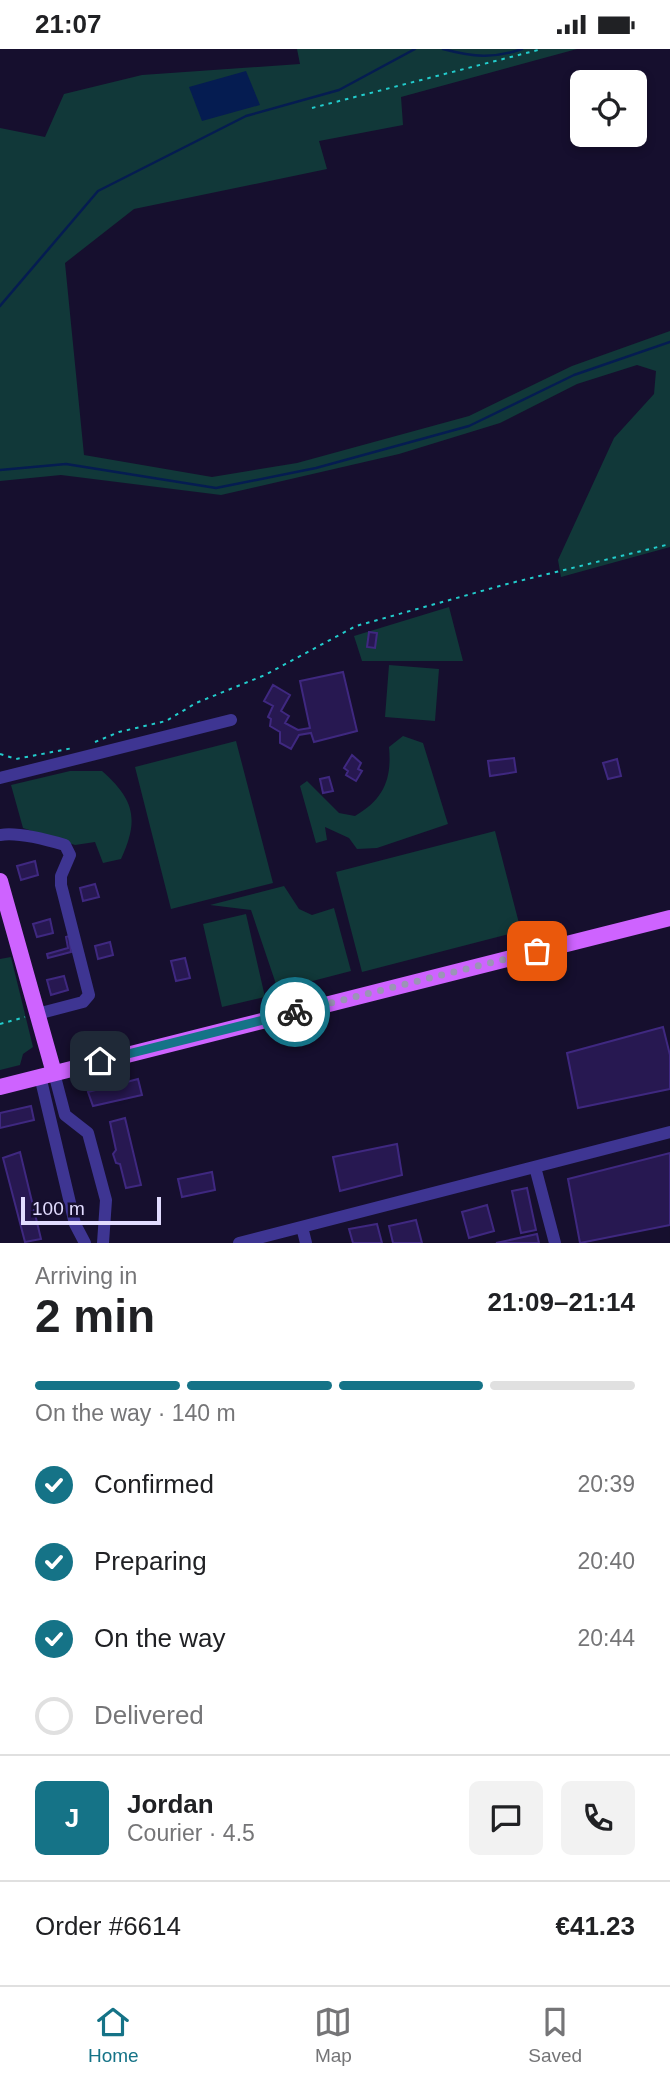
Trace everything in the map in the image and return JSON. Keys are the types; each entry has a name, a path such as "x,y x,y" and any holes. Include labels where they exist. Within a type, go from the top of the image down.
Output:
{"main road":[{"path":"0,881 37,1014 47,1075"},
{"path":"0,1087 670,918"}],"street":[{"path":"0,778 231,720"},
{"path":"0,835 12,833 32,840 50,840 65,845 70,855 61,876 61,885 89,995 83,1002 37,1014"},
{"path":"47,1075 75,1224 85,1243"},
{"path":"47,1075 65,1115 88,1133 106,1200 103,1243"},
{"path":"239,1243 670,1132"},
{"path":"535,1167 555,1243"},
{"path":"302,1227 306,1243"}],"path":[{"path":"312,108 542,49"},
{"path":"92,744 119,732 166,721 196,703 265,675 356,626 507,584 670,544"},
{"path":"0,754 16,759 79,746"},
{"path":"0,1024 37,1014"}],"green space":[{"path":"297,49 577,49 401,97 403,125 319,141 327,169 134,209 65,263 84,455 212,477 297,463 469,416 572,366 670,331 670,547 561,577 558,560 614,438 654,394 656,371 637,365 577,384 500,423 399,454 221,495 61,475 0,481 0,128 45,137 64,94 142,75 300,64"},
{"path":"449,607 463,661 362,661 354,636"},
{"path":"389,665 439,669 435,721 385,717"},
{"path":"403,736 423,743 448,824 377,848 357,849 349,838 325,827 327,840 316,843 300,786 307,781 339,813 355,816 373,803 384,787 389,769 389,747"},
{"path":"236,741 273,883 171,909 135,767"},
{"path":"70,771 102,771 127,801 132,822 121,859 103,863 95,842 75,845 23,828 11,785"},
{"path":"495,831 521,931 362,972 336,872"},
{"path":"284,886 299,909 312,915 334,908 351,971 278,990 251,910 210,905"},
{"path":"246,914 265,997 222,1007 203,924"},
{"path":"11,957 33,1047 23,1054 20,1065 0,1070 0,959"}],"water":[{"path":"246,71 260,105 202,121 189,87"}],"building":[{"path":"369,632 377,633 375,648 367,647"},
{"path":"343,672 357,731 314,742 311,733 299,735 291,749 280,743 280,732 270,726 271,719 268,717 273,706 264,701 273,685 290,695 281,711 289,716 285,723 298,730 310,728 300,681"},
{"path":"352,755 361,763 358,769 362,771 356,781 346,775 348,771 344,768"},
{"path":"514,758 516,772 490,776 488,761"},
{"path":"617,759 621,776 608,779 603,763"},
{"path":"329,777 333,791 323,793 320,779"},
{"path":"35,861 38,875 21,880 17,866"},
{"path":"95,884 99,897 83,901 80,888"},
{"path":"50,919 53,933 37,937 33,924"},
{"path":"69,936 71,952 48,958 47,954 68,948 66,937"},
{"path":"110,942 113,955 98,959 95,946"},
{"path":"185,958 190,978 176,981 171,961"},
{"path":"64,976 68,990 51,995 47,980"},
{"path":"663,1027 670,1055 670,1089 578,1108 567,1053"},
{"path":"138,1079 142,1095 93,1106 88,1092"},
{"path":"31,1106 34,1120 0,1128 0,1113"},
{"path":"125,1118 141,1185 126,1188 120,1164 116,1163 113,1154 116,1150 110,1122"},
{"path":"397,1144 402,1175 340,1191 333,1157"},
{"path":"20,1152 41,1239 25,1242 3,1158"},
{"path":"670,1153 670,1225 580,1243 568,1179"},
{"path":"212,1172 215,1190 182,1197 178,1179"},
{"path":"527,1188 536,1230 521,1233 512,1191"},
{"path":"487,1205 494,1231 469,1238 462,1212"},
{"path":"416,1220 422,1243 393,1243 389,1226"},
{"path":"377,1224 382,1243 353,1243 349,1229"},
{"path":"537,1234 539,1243 496,1243"}],"waterway":[{"path":"0,306 98,191 246,116 339,90 415,49"},
{"path":"443,49 483,56 522,49"},
{"path":"0,470 66,464 216,488 316,468 469,426 574,375 670,342"}],"way so far":[{"path":"295,1012 537,951"}],"route":[{"path":"100,1061 295,1012"}]}
